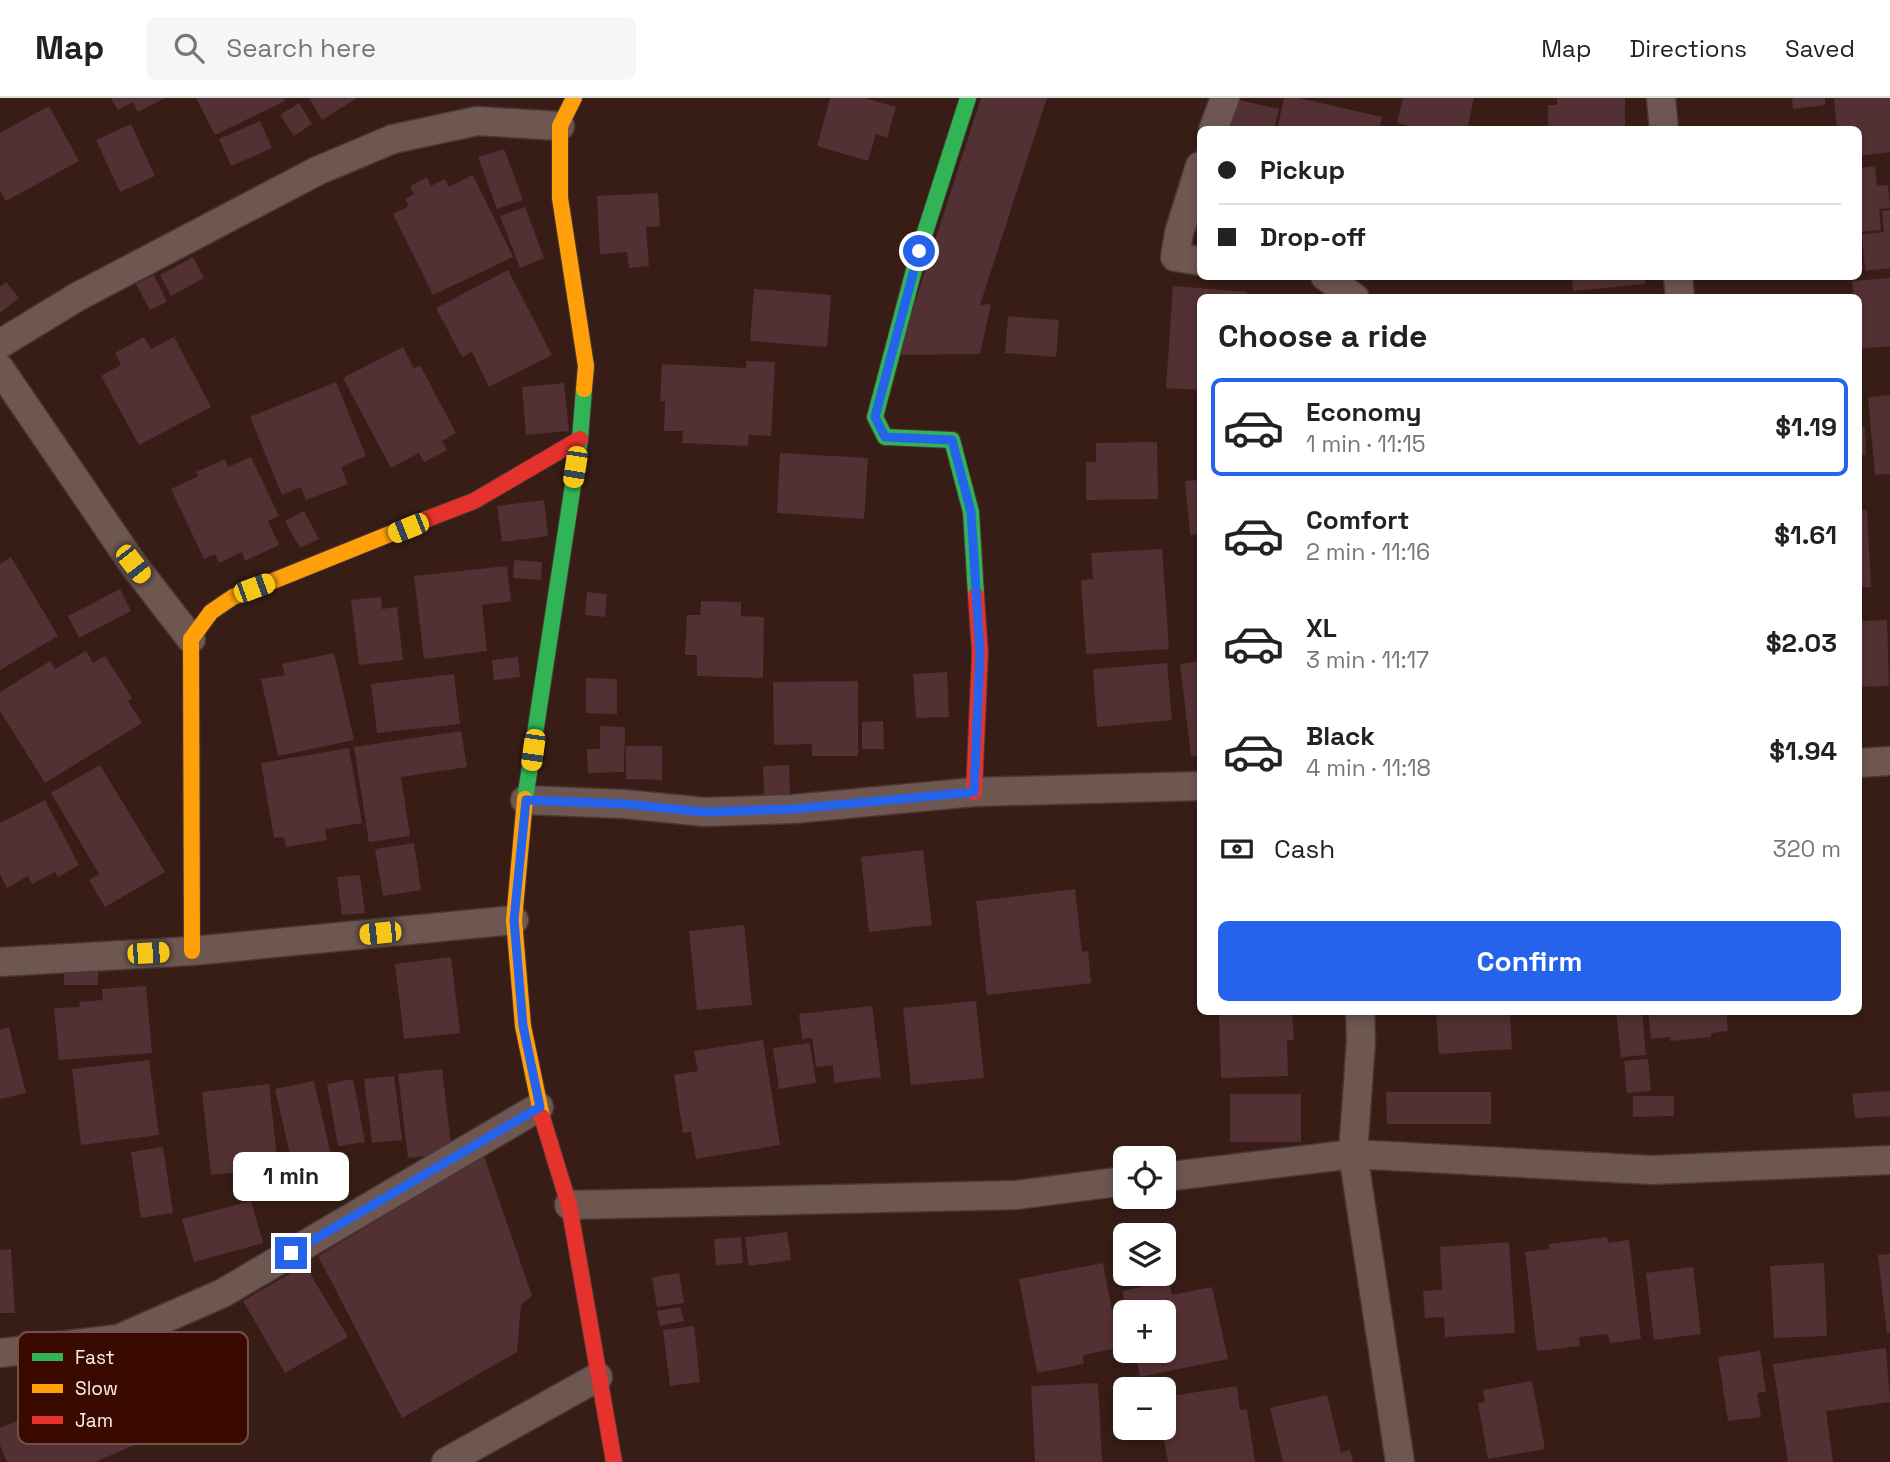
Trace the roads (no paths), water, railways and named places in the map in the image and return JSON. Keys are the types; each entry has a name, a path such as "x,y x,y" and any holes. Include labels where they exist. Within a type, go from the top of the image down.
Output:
{"street":[{"path":"574,98 560,126 560,198 586,366 580,439 526,800 514,920 523,1026 540,1107 569,1205 614,1462"},
{"path":"968,98 919,251 875,417 885,437 952,440 956,452 971,512 980,653 974,792"},
{"path":"1214,126 1225,98"},
{"path":"1661,98 1664,126"},
{"path":"0,344 77,297 317,171 393,139 477,121 560,126"},
{"path":"1197,176 1179,233 1175,257 1197,261"},
{"path":"1330,280 1350,294"},
{"path":"0,369 133,564 191,639"},
{"path":"192,951 191,639 205,615 227,600 474,501 580,439"},
{"path":"1862,763 1890,761"},
{"path":"526,800 625,804 705,812 793,809 974,792 1197,786"},
{"path":"0,962 192,951 514,920"},
{"path":"1360,1015 1361,1040 1353,1154 1400,1462"},
{"path":"134,1332 223,1293 540,1107"},
{"path":"1176,1176 1353,1154 1652,1170 1890,1160"},
{"path":"569,1205 1016,1195 1113,1183"},
{"path":"0,1353 18,1351"},
{"path":"446,1462 598,1377"}]}
